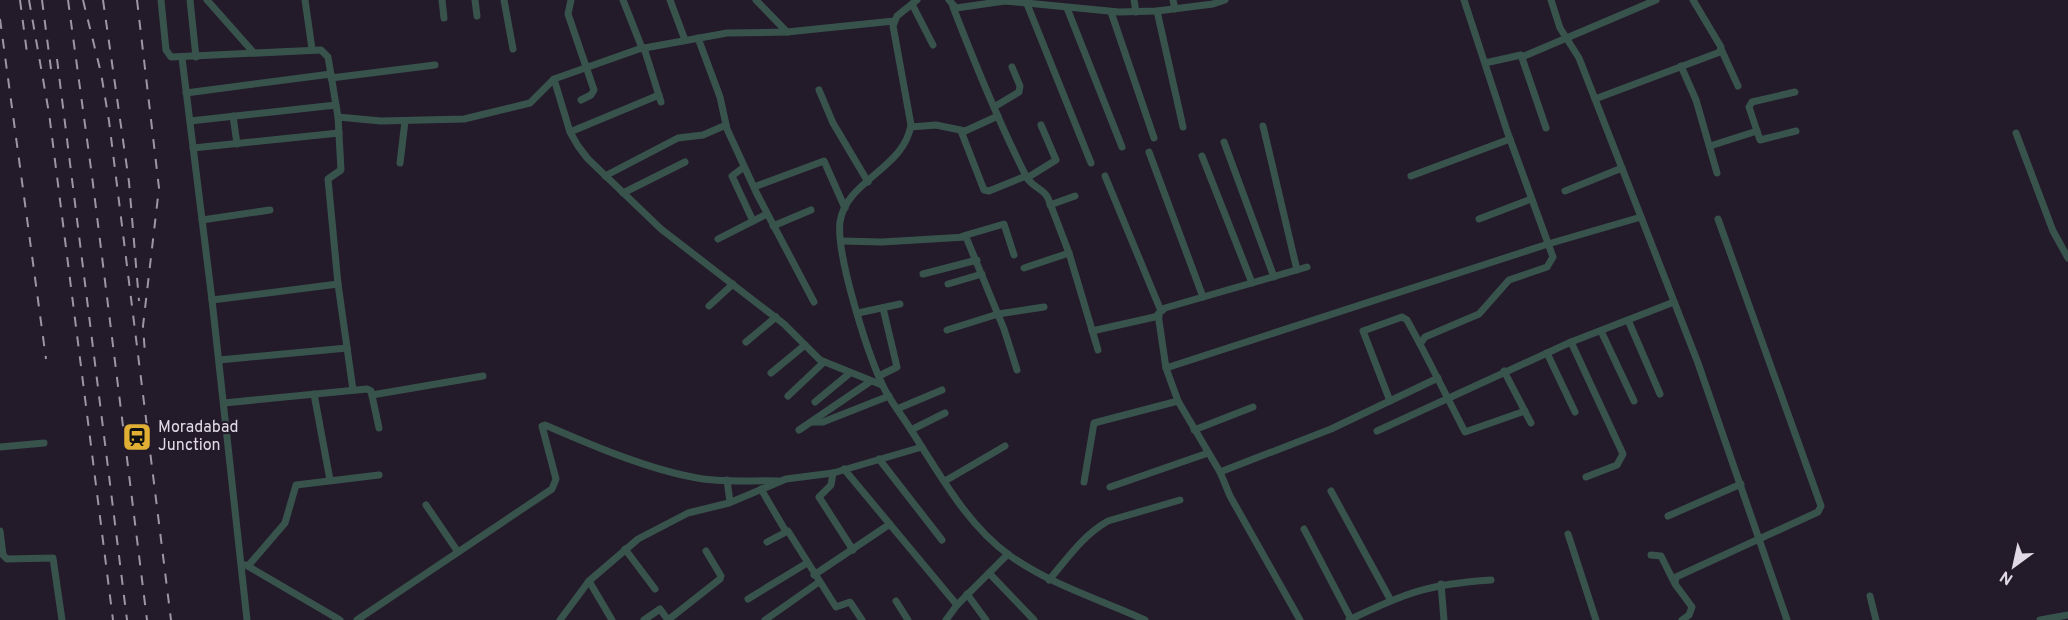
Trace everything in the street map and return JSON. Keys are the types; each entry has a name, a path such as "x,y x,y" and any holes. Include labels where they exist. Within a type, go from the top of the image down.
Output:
{"street":[{"path":"161,0 166,50 171,57 312,50 325,52 338,117 341,170 328,179 338,284 353,390"},
{"path":"190,0 196,57"},
{"path":"207,0 254,53"},
{"path":"305,0 312,50"},
{"path":"442,0 444,18"},
{"path":"475,0 477,16"},
{"path":"504,0 513,49"},
{"path":"571,0 568,14 594,93 581,100"},
{"path":"570,132 660,99 643,48 623,0"},
{"path":"670,0 685,40"},
{"path":"756,0 787,32"},
{"path":"1134,0 1137,12"},
{"path":"1173,0 1175,9"},
{"path":"1098,350 1069,253 1050,205 1044,191 1026,177 980,77 951,3 1005,1 1027,4 1047,3 1067,8 1137,12 1213,4 1225,0"},
{"path":"1420,344 1425,337 1482,312 1509,280 1547,267 1553,257 1510,139 1464,0"},
{"path":"1551,0 1560,28 1579,58 1674,303 1761,538 1787,620"},
{"path":"1485,63 1518,55 1522,57 1567,40 1656,0"},
{"path":"1693,0 1721,49 1738,86"},
{"path":"338,117 405,121 464,119 530,103 554,79 643,48 727,33 787,32 894,21 914,1 933,45"},
{"path":"1027,4 1091,163"},
{"path":"1067,8 1122,147"},
{"path":"1157,11 1183,127"},
{"path":"1111,12 1154,138"},
{"path":"894,21 910,127 909,139 902,150 845,207 840,224 849,288 882,385 964,511 1008,554 1049,580 1144,620"},
{"path":"698,38 720,97 726,125 744,167 814,302"},
{"path":"1595,99 1720,52 1721,49"},
{"path":"1522,57 1546,128"},
{"path":"182,58 224,403 247,620"},
{"path":"186,93 435,65"},
{"path":"1681,66 1696,99 1717,173"},
{"path":"994,107 1019,92 1020,86 1012,67"},
{"path":"554,79 570,132 588,159 623,194 661,229 776,317 824,362 882,385"},
{"path":"819,90 836,128 868,182"},
{"path":"1795,92 1750,104 1757,131 1763,141 1796,131"},
{"path":"190,121 336,105"},
{"path":"233,116 237,144"},
{"path":"910,127 940,126 961,131 998,116"},
{"path":"400,163 405,121"},
{"path":"961,131 986,191 1026,177 1056,160 1041,124"},
{"path":"605,176 678,138 703,135 726,125"},
{"path":"1263,126 1297,270"},
{"path":"1710,147 1757,131"},
{"path":"193,148 339,133"},
{"path":"2016,133 2054,231 2068,258"},
{"path":"1411,176 1510,139"},
{"path":"1224,142 1274,277"},
{"path":"1149,152 1203,297"},
{"path":"1202,156 1251,283"},
{"path":"754,187 824,160 845,207"},
{"path":"623,194 685,162"},
{"path":"744,167 732,176 753,221"},
{"path":"1565,191 1622,168"},
{"path":"1105,176 1160,313 1166,368 1178,401 1220,472 1230,496 1300,620"},
{"path":"1050,205 1075,196"},
{"path":"1479,219 1531,199"},
{"path":"202,220 270,210"},
{"path":"773,226 811,210"},
{"path":"718,239 767,214"},
{"path":"1166,368 1548,244 1641,217"},
{"path":"1674,582 1680,575 1818,512 1821,502 1718,219"},
{"path":"842,241 882,242 963,236 1004,224 1014,255"},
{"path":"963,236 968,240 977,260 1017,370"},
{"path":"1024,268 1069,253"},
{"path":"923,274 977,260"},
{"path":"1092,331 1160,313 1203,297 1307,267"},
{"path":"948,284 982,274"},
{"path":"212,300 338,284"},
{"path":"709,306 733,284"},
{"path":"1377,431 1571,342 1674,303"},
{"path":"858,313 900,304"},
{"path":"947,330 998,314 1044,307"},
{"path":"879,375 894,370 897,365 883,308"},
{"path":"1390,401 1362,331 1402,316 1420,344 1465,432 1525,411"},
{"path":"746,342 776,317"},
{"path":"1628,320 1660,394"},
{"path":"1601,331 1634,401"},
{"path":"1571,342 1623,454 1617,465 1586,477"},
{"path":"771,373 804,345"},
{"path":"219,360 347,348"},
{"path":"1547,353 1575,412"},
{"path":"788,396 824,362"},
{"path":"1504,371 1531,423"},
{"path":"815,402 850,373"},
{"path":"372,396 483,376"},
{"path":"1220,472 1287,448 1438,378"},
{"path":"799,430 872,381"},
{"path":"224,403 369,389 379,428"},
{"path":"897,409 942,390"},
{"path":"314,394 330,480"},
{"path":"811,422 823,422 889,396"},
{"path":"1084,482 1094,423 1178,401"},
{"path":"1194,430 1253,407"},
{"path":"911,430 945,413"},
{"path":"357,620 555,485 556,479 541,431 542,426 545,425 599,448 699,479 779,481 832,473 922,447"},
{"path":"0,447 44,443"},
{"path":"945,482 1005,446"},
{"path":"1110,487 1208,453"},
{"path":"879,459 942,540"},
{"path":"844,469 957,605"},
{"path":"832,473 831,485 819,497 853,550"},
{"path":"248,566 285,523 296,485 379,475"},
{"path":"727,480 730,502"},
{"path":"560,620 589,581 638,539 688,513 730,502 779,481"},
{"path":"1668,516 1741,484"},
{"path":"761,489 785,530 837,608 850,602 860,619"},
{"path":"1331,491 1390,599"},
{"path":"1049,580 1099,526 1108,521 1180,500"},
{"path":"426,505 458,552"},
{"path":"814,575 890,524"},
{"path":"1304,529 1353,619 1390,599 1441,584 1491,580"},
{"path":"767,542 785,530"},
{"path":"0,531 3,555 7,559 53,558 62,620"},
{"path":"1568,534 1596,620"},
{"path":"626,549 655,589"},
{"path":"644,620 660,609 669,620 720,579 722,576 706,551"},
{"path":"946,620 967,594 1008,554"},
{"path":"1651,555 1661,556 1698,620"},
{"path":"240,561 340,620"},
{"path":"748,599 807,562"},
{"path":"989,573 1034,620"},
{"path":"589,581 612,620"},
{"path":"765,620 819,582"},
{"path":"1441,584 1444,620"},
{"path":"967,594 986,620"},
{"path":"1870,596 1876,620"},
{"path":"896,601 908,620"},
{"path":"1682,620 1692,611"},
{"path":"2043,620 2068,615"}],"railway":[{"path":"20,0 27,53"},
{"path":"29,0 49,113 113,620"},
{"path":"42,0 51,69"},
{"path":"68,0 147,620"},
{"path":"83,0 101,73 109,121 171,620"},
{"path":"103,0 129,182 139,301"},
{"path":"137,0 159,188 143,326 145,354"},
{"path":"0,19 46,359"},
{"path":"57,59 127,620"}],"place":[{"name":"Moradabad Junction","path":"137,437"}]}
